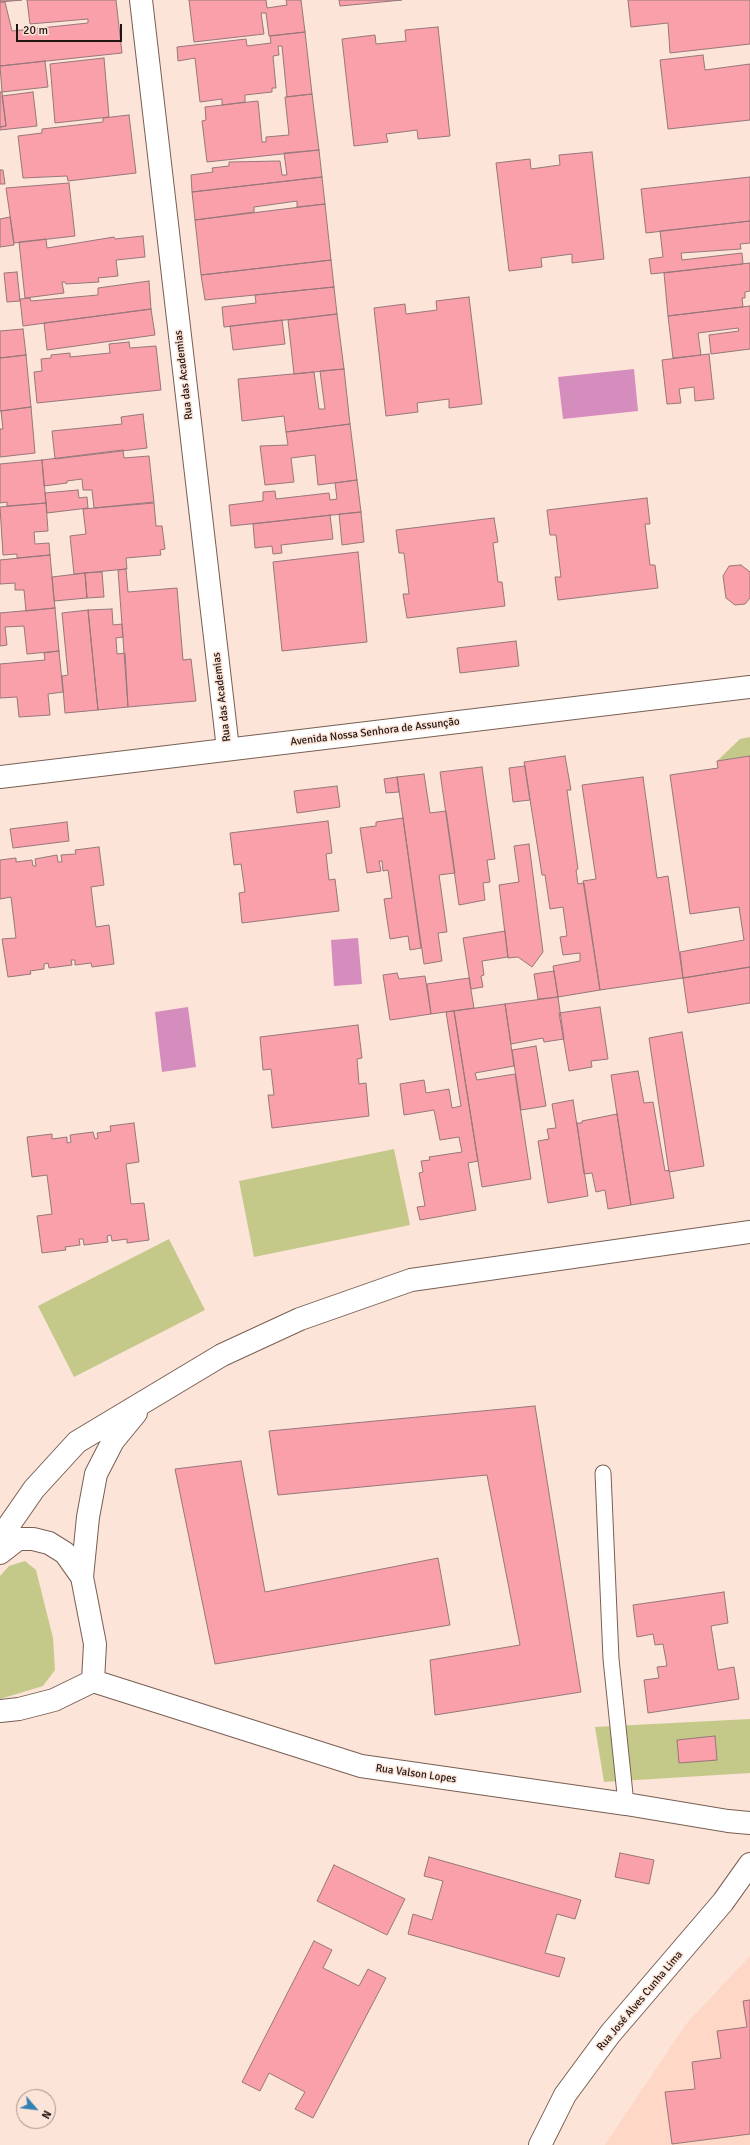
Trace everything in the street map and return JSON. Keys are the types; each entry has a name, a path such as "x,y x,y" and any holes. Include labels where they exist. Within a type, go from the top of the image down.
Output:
{"street":[{"name":"Rua das Academias","path":"141,0 228,749"},
{"name":"Avenida Nossa Senhora de Assunção","path":"0,777 750,687"},
{"path":"0,1538 34,1489 77,1442 222,1355 300,1319 410,1280 750,1232"},
{"path":"0,1711 19,1709 54,1700 93,1681 95,1644 82,1577 88,1517 96,1474 113,1441 147,1400"},
{"path":"0,1553 18,1539 33,1539 49,1543 65,1553 82,1577"},
{"name":"Rua Valson Lopes","path":"93,1681 361,1766 626,1804 728,1821 750,1822"},
{"name":"Rua José Alves Cunha Lima","path":"540,2145 565,2095 610,2034 723,1902 750,1864"}],"lane":[{"path":"603,1474 610,1659 626,1804"}],"shaded area":[{"path":"634,369 638,411 563,419 558,377"},
{"path":"358,938 362,984 334,986 331,940"},
{"path":"188,1007 196,1067 162,1072 155,1012"},
{"path":"750,1956 750,2145 605,2145 686,2024"}],"green space":[{"path":"750,737 750,756 717,761 740,739"},
{"path":"394,1149 410,1225 254,1257 239,1181"},
{"path":"169,1239 205,1310 74,1377 38,1306"},
{"path":"25,1561 36,1570 53,1638 55,1670 43,1686 0,1699 0,1576 9,1566"},
{"path":"750,1719 750,1773 604,1782 595,1727"}],"building":[{"path":"0,0 22,0 0,2"},
{"path":"27,0 116,0 122,53 0,66 0,2 5,2 12,31 88,23 88,19 30,24"},
{"path":"189,0 266,0 267,8 287,5 286,0 301,0 305,32 269,36 266,13 261,13 264,34 194,42"},
{"path":"339,0 402,0 340,6"},
{"path":"628,0 750,0 750,44 670,53 668,23 631,27"},
{"path":"438,27 450,136 418,139 417,130 386,134 388,142 354,146 342,39 375,35 376,44 406,41 405,30"},
{"path":"305,32 312,94 287,97 282,46 278,46 279,55 273,56 276,88 272,88 272,92 245,95 245,102 222,105 222,99 200,102 195,58 178,61 177,47 246,39 247,46 271,43 270,36"},
{"path":"703,55 705,70 750,64 750,120 668,129 660,60"},
{"path":"104,58 109,117 55,123 50,64"},
{"path":"45,61 48,87 2,92 0,66"},
{"path":"0,92 2,92 6,126 0,127"},
{"path":"33,92 37,126 0,130 0,127 6,126 2,96"},
{"path":"312,94 319,150 207,162 202,121 206,120 205,107 258,101 262,142 266,142 266,137 289,135 285,97"},
{"path":"129,115 136,173 68,181 67,176 23,178 18,136 42,133 42,129 103,122 103,118"},
{"path":"319,150 322,177 192,192 191,175 213,172 212,168 229,166 229,162 280,161 282,175 287,175 284,153"},
{"path":"592,152 604,259 572,263 572,254 541,258 542,267 509,271 496,163 530,159 531,169 560,165 559,155"},
{"path":"0,170 3,170 5,184 0,184"},
{"path":"322,177 325,204 297,207 297,201 254,207 254,212 195,220 192,192"},
{"path":"750,177 750,221 646,233 641,189"},
{"path":"69,183 75,236 14,243 6,188"},
{"path":"325,204 331,260 201,275 195,220"},
{"path":"10,217 14,245 0,247 0,219"},
{"path":"750,221 750,243 740,244 741,249 681,253 682,260 742,253 743,264 651,274 649,259 663,257 660,231"},
{"path":"143,236 145,257 116,260 118,276 98,278 99,282 66,284 65,282 62,282 64,293 25,298 19,242 46,239 47,248 114,237 115,239"},
{"path":"331,260 334,287 205,300 201,275"},
{"path":"750,263 750,291 745,292 745,298 742,298 743,307 668,316 664,273"},
{"path":"17,272 20,301 7,302 4,273"},
{"path":"149,281 151,309 23,326 20,299 30,298 31,301 98,295 98,288"},
{"path":"334,287 337,314 224,327 222,307 256,303 255,295"},
{"path":"469,297 482,404 449,408 449,399 417,403 418,412 386,416 374,308 405,304 406,314 437,310 436,301"},
{"path":"750,306 750,349 711,354 709,335 739,331 738,328 698,333 701,355 673,358 668,316"},
{"path":"151,309 155,335 47,350 44,323"},
{"path":"337,314 344,369 294,374 288,320"},
{"path":"282,320 285,344 233,350 230,326"},
{"path":"23,329 26,355 0,358 0,331"},
{"path":"129,342 130,348 156,346 161,390 37,403 34,372 42,371 41,359 51,358 51,355 70,353 70,357 110,353 109,344"},
{"path":"709,354 714,399 695,401 694,387 679,389 681,403 667,404 662,360"},
{"path":"26,355 31,407 0,411 0,358"},
{"path":"344,369 350,424 286,432 284,416 242,421 238,379 314,372 319,409 325,409 320,371"},
{"path":"31,407 35,453 0,457 0,429 3,429 1,411"},
{"path":"143,414 147,448 55,459 52,431 122,424 121,417"},
{"path":"350,424 357,480 318,485 315,455 291,458 294,482 265,485 260,446 288,445 286,432"},
{"path":"123,450 124,458 149,456 154,502 94,508 92,490 83,490 82,479 67,481 67,483 44,486 42,460"},
{"path":"42,460 46,503 7,506 7,502 0,503 0,464"},
{"path":"357,480 361,512 231,526 229,505 263,501 263,492 275,491 276,499 329,493 330,500 337,499 335,483"},
{"path":"78,490 79,498 87,497 88,508 47,513 45,493"},
{"path":"647,498 650,524 645,524 650,565 655,565 658,588 558,600 555,577 561,577 556,535 550,535 547,510"},
{"path":"46,503 48,531 34,532 35,544 49,543 50,555 17,558 17,554 3,555 0,507"},
{"path":"154,503 156,526 162,526 165,549 160,550 161,555 126,558 127,569 74,574 70,536 86,534 83,509"},
{"path":"361,512 364,542 342,545 339,514"},
{"path":"330,515 333,539 281,545 282,553 273,554 272,546 255,548 253,524"},
{"path":"494,518 498,542 493,543 498,582 502,582 505,606 407,618 403,594 409,594 404,553 399,553 396,530"},
{"path":"358,552 367,642 282,651 273,562"},
{"path":"50,555 55,608 26,611 24,590 15,590 15,583 0,584 0,560"},
{"path":"741,565 750,572 750,598 745,604 735,605 726,598 723,576 729,566"},
{"path":"126,569 128,592 177,588 183,660 191,659 196,701 128,707 118,570"},
{"path":"102,572 104,597 87,598 85,573"},
{"path":"85,573 87,598 54,601 52,577"},
{"path":"55,608 59,651 27,654 24,626 5,627 7,645 0,646 0,613"},
{"path":"112,609 113,625 122,624 123,637 116,638 117,654 125,653 128,707 98,710 88,610"},
{"path":"88,610 98,710 65,713 62,676 68,675 62,613"},
{"path":"516,641 519,666 460,673 457,648"},
{"path":"59,651 63,692 48,694 50,715 19,717 17,697 0,698 0,664 45,660 44,653"},
{"path":"565,756 571,790 567,790 578,869 576,870 578,884 584,883 600,990 558,997 553,966 580,961 580,953 563,955 560,937 567,936 563,907 550,909 545,875 542,875 524,762"},
{"path":"750,756 750,967 683,978 680,952 744,940 739,907 690,914 670,775 718,768 717,761"},
{"path":"525,766 530,800 513,802 509,768"},
{"path":"482,767 495,859 487,860 490,882 483,883 485,900 459,905 440,772"},
{"path":"424,774 430,813 446,811 455,873 439,875 447,932 438,933 442,961 424,964 397,777"},
{"path":"397,777 399,792 386,793 384,779"},
{"path":"643,777 657,878 668,876 683,978 600,990 583,881 596,879 582,785"},
{"path":"337,786 340,807 297,813 294,791"},
{"path":"403,818 421,948 410,950 408,936 390,939 384,899 392,898 388,870 383,871 382,861 379,861 381,871 367,873 360,828 376,826 376,822"},
{"path":"328,821 332,853 326,854 329,880 335,879 339,911 242,923 239,893 245,892 241,864 234,865 230,833"},
{"path":"67,822 69,841 13,848 10,829"},
{"path":"529,844 543,952 532,967 518,957 508,958 499,885 519,882 514,846"},
{"path":"99,847 104,885 91,887 96,927 109,925 114,964 92,967 91,963 75,965 75,960 71,960 72,965 49,968 48,963 44,964 44,969 30,971 31,974 8,977 2,939 16,938 11,897 0,899 0,860 16,858 16,862 32,860 33,866 36,866 35,859 57,855 58,862 62,862 61,855 76,854 75,850"},
{"path":"505,931 508,957 482,961 484,975 481,976 483,987 471,989 463,938"},
{"path":"750,967 750,1003 688,1013 683,978"},
{"path":"554,971 558,997 538,999 534,974"},
{"path":"397,973 399,979 425,976 431,1014 390,1020 383,975"},
{"path":"469,978 474,1008 431,1014 427,984"},
{"path":"558,997 564,1039 544,1042 543,1038 511,1044 505,1004"},
{"path":"505,1004 514,1066 475,1073 477,1080 515,1074 531,1179 482,1187 454,1011"},
{"path":"600,1007 608,1059 591,1061 592,1067 569,1071 559,1013"},
{"path":"454,1011 478,1161 468,1163 476,1210 420,1220 417,1207 425,1206 419,1173 423,1172 421,1161 430,1160 429,1157 462,1152 459,1137 440,1140 434,1110 404,1115 400,1084 424,1080 426,1093 449,1089 452,1108 461,1106 446,1012"},
{"path":"358,1025 362,1058 357,1059 359,1084 366,1083 369,1116 272,1128 268,1095 274,1095 271,1069 263,1070 260,1037"},
{"path":"682,1032 704,1166 669,1172 649,1038"},
{"path":"536,1046 546,1106 521,1110 512,1050"},
{"path":"638,1071 644,1103 653,1102 665,1171 669,1170 674,1198 631,1205 611,1075"},
{"path":"573,1100 588,1196 548,1203 538,1141 549,1139 547,1129 556,1128 552,1104"},
{"path":"617,1114 631,1205 608,1209 605,1190 596,1192 592,1173 584,1174 577,1123"},
{"path":"134,1123 139,1162 126,1164 131,1204 144,1203 149,1240 127,1243 127,1239 112,1241 111,1235 107,1236 108,1242 84,1245 83,1239 79,1239 80,1245 65,1247 66,1250 42,1253 37,1216 52,1214 47,1175 32,1177 27,1137 52,1134 52,1139 67,1137 67,1143 71,1142 70,1135 93,1132 95,1139 98,1138 97,1133 111,1131 110,1126"},
{"path":"535,1406 581,1692 435,1715 430,1660 520,1645 487,1475 278,1495 269,1431"},
{"path":"241,1461 265,1592 438,1558 450,1625 215,1664 175,1469"},
{"path":"724,1592 728,1623 711,1626 718,1670 734,1667 739,1699 648,1713 644,1680 659,1678 657,1667 667,1666 663,1644 655,1645 653,1634 637,1637 633,1605"},
{"path":"715,1736 717,1760 679,1763 677,1740"},
{"path":"620,1853 654,1860 649,1884 615,1877"},
{"path":"429,1857 581,1900 575,1919 557,1914 545,1953 565,1958 559,1977 408,1934 413,1914 432,1920 443,1881 424,1876"},
{"path":"334,1865 405,1899 387,1935 317,1901"},
{"path":"314,1941 332,1950 323,1968 359,1986 368,1969 386,1978 313,2118 295,2109 305,2092 269,2073 260,2091 242,2082"},
{"path":"750,2000 750,2134 672,2144 665,2092 695,2089 692,2062 721,2058 717,2031 747,2027 743,2001"}]}
